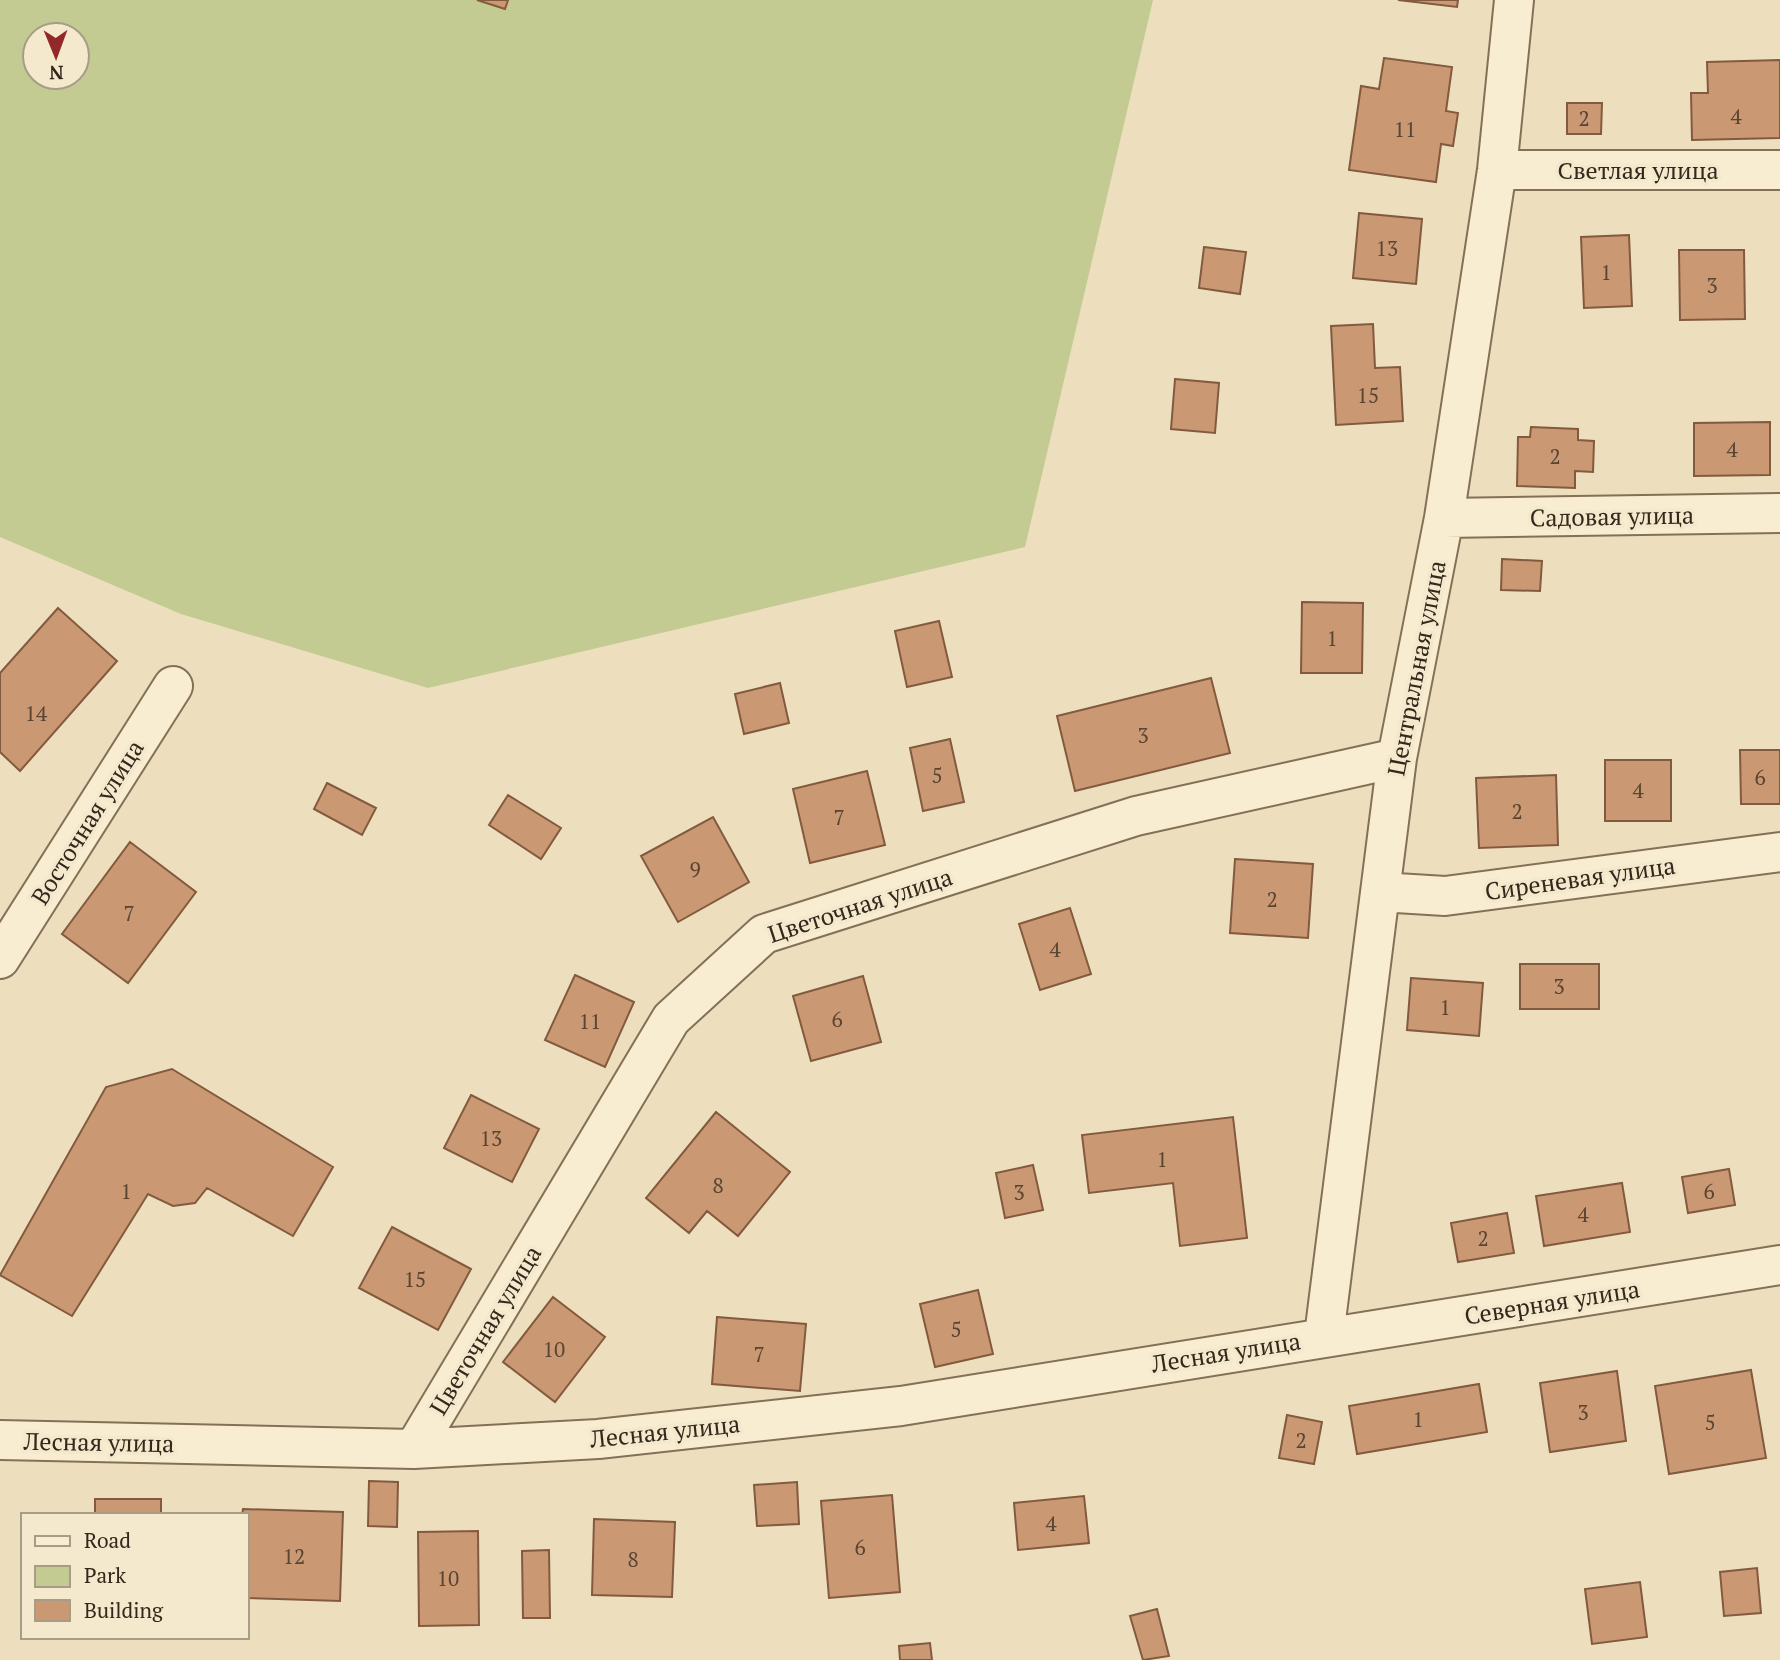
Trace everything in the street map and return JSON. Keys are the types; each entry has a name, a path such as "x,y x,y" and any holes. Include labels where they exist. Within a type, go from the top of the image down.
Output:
{"street":[{"name":"Центральная улица","path":"1324,1336 1397,758 1444,518 1497,170 1514,0"},
{"name":"Светлая улица","path":"1497,170 1780,170"},
{"name":"Садовая улица","path":"1444,518 1780,513"},
{"name":"Восточная улица","path":"0,959 173,686"},
{"name":"Цветочная улица","path":"414,1449 671,1018 764,934 1136,816 1397,758"},
{"name":"Сиреневая улица","path":"1380,892 1445,896 1780,852"},
{"name":"Северная улица","path":"1324,1336 1780,1265"},
{"name":"Лесная улица","path":"0,1440 414,1449 598,1439 901,1406 1324,1336"}],"green space":[{"path":"0,0 1153,0 1025,547 428,688 181,614 0,537"}],"building":[{"path":"477,0 508,0 505,9"},
{"path":"1398,0 1458,0 1457,7"},
{"path":"1384,58 1452,67 1446,111 1458,113 1453,146 1441,144 1436,182 1349,170 1361,86 1379,89"},
{"path":"1780,60 1780,138 1692,140 1691,93 1708,93 1707,62"},
{"path":"1567,103 1602,103 1601,134 1567,134"},
{"path":"1359,213 1422,219 1416,284 1353,278"},
{"path":"1629,235 1632,306 1584,308 1581,237"},
{"path":"1204,247 1246,252 1240,294 1199,288"},
{"path":"1679,250 1744,250 1745,319 1680,320"},
{"path":"1373,324 1375,368 1400,367 1403,421 1336,425 1331,326"},
{"path":"1175,379 1219,383 1215,433 1171,429"},
{"path":"1770,422 1770,475 1694,476 1694,423"},
{"path":"1531,427 1578,429 1578,440 1594,441 1593,472 1575,471 1575,488 1517,486 1518,437 1530,437"},
{"path":"1502,559 1542,561 1540,591 1501,590"},
{"path":"1302,602 1363,603 1362,673 1301,673"},
{"path":"58,608 117,661 20,771 0,752 0,673"},
{"path":"939,621 952,677 907,687 895,631"},
{"path":"1211,678 1230,753 1075,791 1057,716"},
{"path":"780,683 789,723 744,734 735,694"},
{"path":"950,739 964,802 923,811 910,748"},
{"path":"1740,750 1780,750 1780,804 1741,804"},
{"path":"1605,760 1671,760 1671,821 1605,821"},
{"path":"867,771 885,845 810,863 793,789"},
{"path":"1556,775 1558,845 1479,848 1476,778"},
{"path":"327,783 376,808 362,835 314,809"},
{"path":"508,795 561,828 541,859 489,825"},
{"path":"713,817 749,882 678,922 641,856"},
{"path":"130,842 196,892 128,983 62,934"},
{"path":"1235,859 1313,864 1308,938 1230,933"},
{"path":"1070,908 1091,974 1040,990 1019,924"},
{"path":"1520,964 1599,964 1599,1009 1520,1009"},
{"path":"575,975 634,1002 605,1067 545,1040"},
{"path":"863,976 881,1042 811,1061 793,996"},
{"path":"1411,978 1483,983 1479,1036 1407,1030"},
{"path":"172,1069 333,1167 293,1236 207,1188 195,1203 173,1206 148,1194 72,1316 0,1275 106,1087"},
{"path":"471,1095 539,1129 512,1182 444,1148"},
{"path":"716,1112 790,1172 738,1236 707,1211 689,1233 646,1198"},
{"path":"1233,1117 1247,1238 1180,1246 1173,1183 1089,1193 1082,1135"},
{"path":"1033,1165 1043,1210 1005,1218 996,1173"},
{"path":"1729,1169 1735,1205 1688,1213 1682,1177"},
{"path":"1622,1183 1630,1232 1544,1246 1536,1196"},
{"path":"1507,1213 1514,1253 1458,1262 1451,1223"},
{"path":"392,1227 471,1269 438,1330 359,1288"},
{"path":"978,1290 993,1354 935,1367 920,1304"},
{"path":"553,1297 605,1337 555,1402 503,1362"},
{"path":"717,1317 806,1324 800,1391 712,1384"},
{"path":"1751,1370 1766,1458 1669,1474 1655,1386"},
{"path":"1617,1371 1626,1441 1550,1452 1540,1383"},
{"path":"1479,1384 1487,1432 1357,1454 1349,1406"},
{"path":"1287,1415 1322,1422 1314,1464 1279,1458"},
{"path":"369,1481 398,1482 397,1527 368,1526"},
{"path":"797,1482 799,1524 757,1526 754,1485"},
{"path":"892,1495 900,1592 829,1598 821,1501"},
{"path":"1084,1496 1089,1543 1018,1550 1014,1503"},
{"path":"95,1499 161,1499 161,1513 95,1513"},
{"path":"243,1509 343,1512 340,1601 248,1598 248,1513 242,1513"},
{"path":"594,1519 675,1522 672,1597 592,1595"},
{"path":"478,1531 479,1625 419,1626 418,1532"},
{"path":"549,1550 550,1618 523,1618 522,1551"},
{"path":"1757,1568 1761,1613 1724,1616 1720,1572"},
{"path":"1640,1582 1647,1637 1592,1644 1585,1589"},
{"path":"1157,1609 1169,1656 1143,1660 1130,1616"},
{"path":"930,1643 932,1660 900,1660 899,1646"}]}
